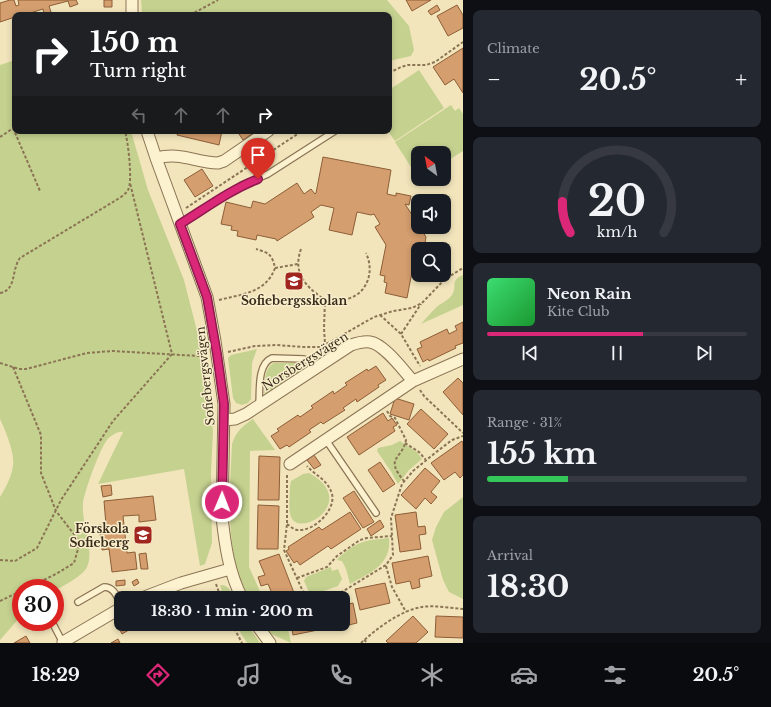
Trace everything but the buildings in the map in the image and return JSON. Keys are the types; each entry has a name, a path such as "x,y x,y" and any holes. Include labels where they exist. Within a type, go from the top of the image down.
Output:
{"street":[{"path":"132,0 132,12"},
{"name":"Sofiebergsvägen","path":"148,134 208,303 224,404 222,517 230,569 239,591"},
{"path":"156,158 176,155 218,163 224,161 264,134"},
{"name":"Norsbergsvägen","path":"224,420 235,419 246,414 351,345 363,341 371,342 382,348 413,381"},
{"path":"295,461 413,381 463,359"},
{"path":"160,591 181,583 230,569"},
{"path":"63,643 114,612"},
{"path":"261,631 270,643"}],"lane":[{"path":"179,219 236,188 268,174 330,134"},
{"path":"259,405 262,369 268,360 272,358 304,359 308,361 314,369"},
{"path":"326,440 376,513"},
{"path":"78,602 104,587 108,587 114,591"},
{"path":"57,631 63,643"}],"path":[{"path":"196,12 218,0"},
{"path":"392,72 408,65 426,65 434,62 463,42"},
{"path":"0,137 12,129"},
{"path":"17,134 40,190"},
{"path":"0,293 7,291 11,287 16,264 20,258 113,202 125,194 129,189 130,165 125,134"},
{"path":"179,219 298,134"},
{"path":"130,183 172,354"},
{"path":"208,303 248,293 260,288 268,281 275,268 273,258 267,253 256,249"},
{"path":"301,249 298,264 301,278 306,285 325,300 346,300 364,290 369,280 371,271 370,260 366,253"},
{"path":"275,268 298,264"},
{"path":"401,334 430,293 445,279 463,268"},
{"path":"325,300 324,328 326,344"},
{"path":"0,363 19,369 26,369 86,353 113,351 198,356 217,354 255,346 276,345 320,347 374,317 412,308 422,303"},
{"path":"380,315 401,334 426,375"},
{"path":"0,560 15,561 37,548 61,500 113,421 172,354"},
{"path":"13,367 41,435 41,473 56,511 80,542 74,563 46,579"},
{"path":"343,591 386,565 393,555 391,518 404,481 426,460 452,440 463,434 424,396 413,381"},
{"path":"381,402 390,416 395,418 404,436 405,443 396,457 395,464 396,470 404,481"},
{"path":"405,443 419,452 426,460"},
{"path":"287,524 297,530 306,529 314,525 327,514 333,501 329,486 324,480 295,461 287,472 287,524 284,550 303,591"},
{"path":"297,578 327,567 338,556 360,540 392,536"},
{"path":"386,565 392,587 406,612"},
{"path":"0,601 12,595"},
{"path":"361,643 372,633 411,609 424,606 463,609"},
{"path":"236,631 242,643"},
{"path":"364,640 368,643"}],"green space":[{"path":"141,0 387,0 409,26 414,50 411,56 392,60 392,12 142,12"},
{"path":"12,61 12,134 132,134 148,190 184,280 197,331 208,390 213,432 211,472 212,543 205,564 200,566 184,469 98,484 123,432 117,433 108,438 100,452 84,498 83,511 89,544 89,560 87,567 82,574 64,585 64,579 12,579 12,626 0,640 0,497 10,477 13,454 0,419 0,65"},
{"path":"419,70 444,108 395,141 390,134 392,134 392,88"},
{"path":"451,105 455,111 459,108 463,114 463,151 451,159 451,146 411,146 411,167 395,142"},
{"path":"463,275 463,305 421,324 436,307 452,295 454,292 456,279"},
{"path":"257,349 252,363 251,399 248,403 242,405 236,403 233,398 228,358 231,355"},
{"path":"274,363 300,363 303,364 305,369 304,372 266,395 264,392 268,368"},
{"path":"253,419 275,450 250,451 249,567 260,591 246,591 238,572 234,556 230,525 232,444 240,429"},
{"path":"400,441 417,452 422,459 409,470 398,484 377,451 378,448 392,445"},
{"path":"309,473 323,484 329,495 328,505 322,514 314,520 305,523 296,523 291,517 289,502 291,481 303,474"},
{"path":"463,497 463,599 449,592 443,580 432,540 436,527 444,512"},
{"path":"389,538 387,555 383,562 371,572 350,584 346,569 342,561 337,560 338,558 359,543 368,540"},
{"path":"331,567 332,571 338,569 342,579 338,586 324,591 309,591 304,581 306,577"},
{"path":"220,585 227,587 230,591 222,591"},
{"path":"239,631 252,631 260,643 247,643"},
{"path":"268,631 288,631 291,643"}],"place":[{"name":"Sofiebergsskolan","path":"294,281"},
{"name":"Förskola Sofieberg","path":"143,535"}],"route":[{"path":"222,502 224,404 217,354 207,297 180,224 242,185 258,179"}]}
